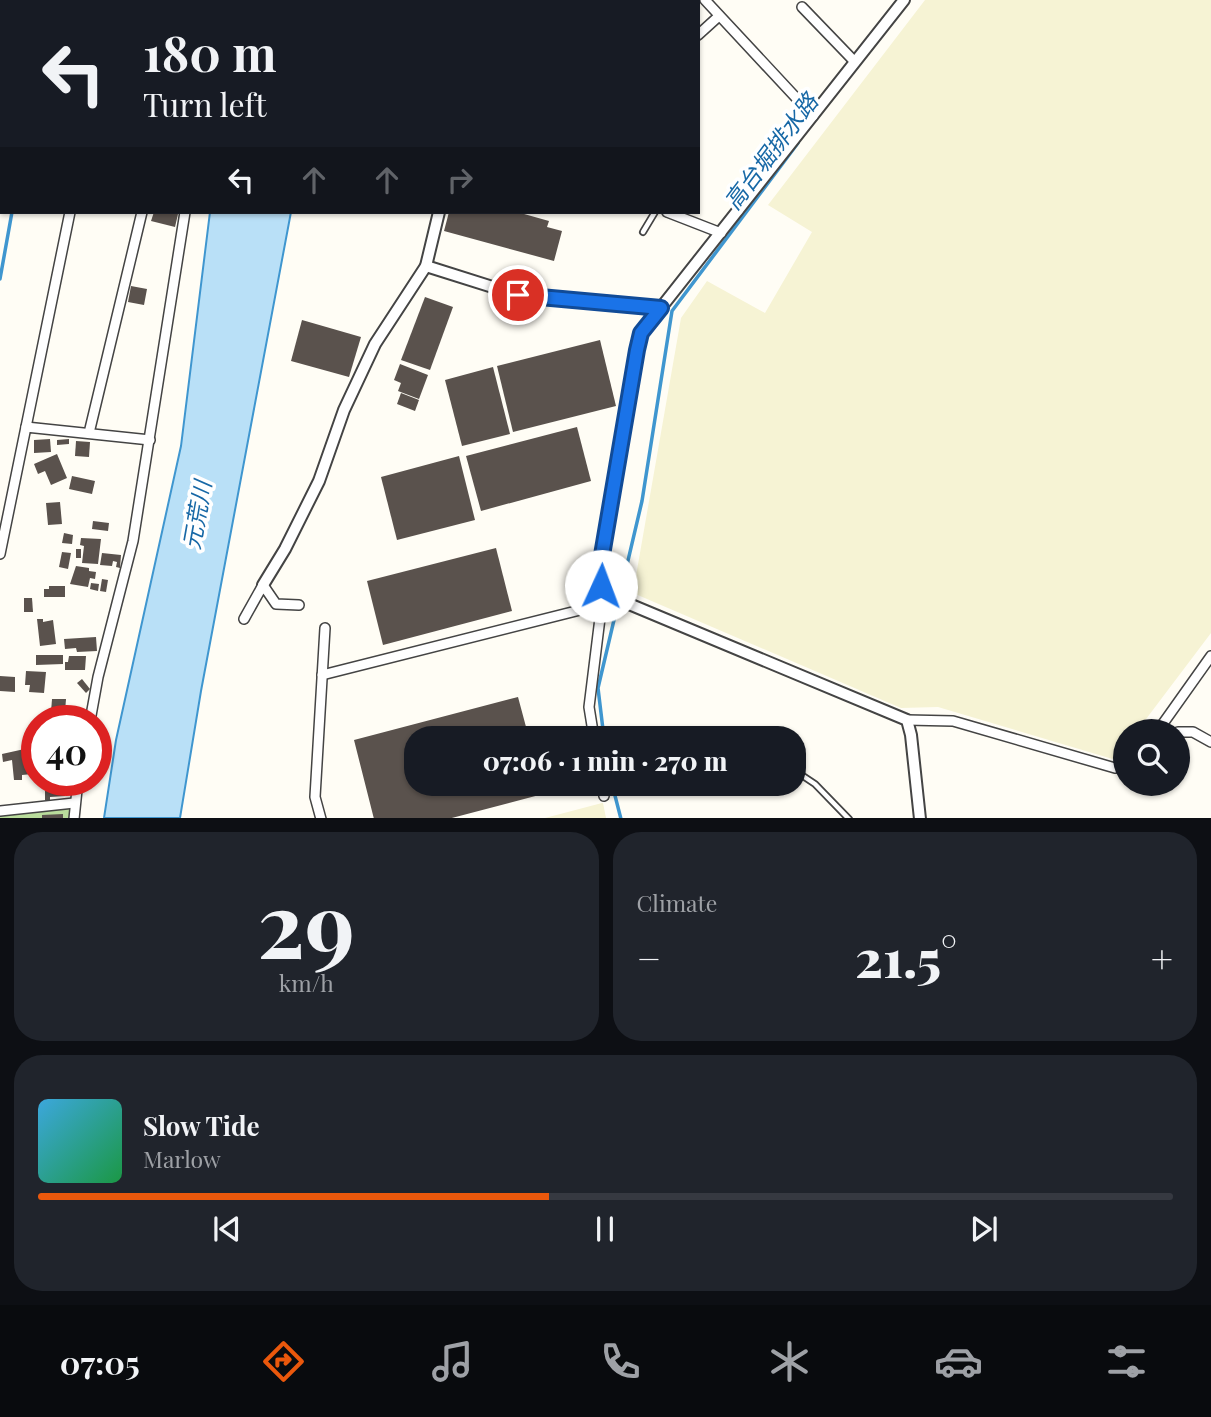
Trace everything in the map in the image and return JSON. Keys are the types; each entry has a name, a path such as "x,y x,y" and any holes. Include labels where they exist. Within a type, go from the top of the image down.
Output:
{"street":[{"path":"705,0 813,116"},
{"path":"592,726 589,707 603,599 602,555 641,333 904,0"},
{"path":"802,7 855,62"},
{"path":"700,33 719,16"},
{"path":"0,554 70,214"},
{"path":"89,433 142,214"},
{"path":"93,705 133,541 185,214"},
{"path":"244,619 285,549 319,481 344,410 375,344 426,267 439,214"},
{"path":"672,214 721,233"},
{"path":"426,267 518,295 661,308"},
{"path":"26,427 150,440"},
{"path":"263,586 276,604 299,605"},
{"path":"322,675 603,599 907,720 953,722 1113,767"},
{"path":"321,818 315,797 325,628"},
{"path":"1166,719 1211,656"},
{"path":"907,720 920,818"},
{"path":"1190,732 1211,742"},
{"path":"74,818 75,796"},
{"path":"0,811 74,803"}],"lane":[{"path":"643,232 654,214"},
{"path":"806,779 849,818"}],"shaded area":[{"path":"925,0 1211,0 1211,633 1146,719 1113,719 1113,759 938,707 901,708 633,593 681,318 707,281 765,313 812,232 768,205"},
{"path":"602,803 606,818 545,818"}],"green space":[{"path":"69,807 69,818 0,816"}],"water":[{"name":"元荒川","path":"210,214 291,214 201,691 180,818 104,818 107,796 112,796 112,766 181,446"}],"building":[{"path":"153,214 178,214 175,227 151,221"},
{"path":"448,214 524,214 549,221 547,227 562,231 554,261 444,231"},
{"path":"131,286 147,289 144,305 128,302"},
{"path":"425,297 453,307 430,370 401,360"},
{"path":"302,320 361,337 349,377 291,361"},
{"path":"600,340 616,406 513,432 497,366"},
{"path":"400,364 428,375 419,399 398,391 401,383 394,380"},
{"path":"493,367 510,434 462,446 445,380"},
{"path":"401,393 419,400 415,411 397,404"},
{"path":"577,427 591,481 481,511 466,456"},
{"path":"50,439 51,452 34,453 34,440"},
{"path":"69,439 69,444 57,445 57,440"},
{"path":"76,441 90,442 89,457 75,456"},
{"path":"57,454 67,478 51,485 45,471 38,474 34,464"},
{"path":"459,456 475,520 397,540 381,477"},
{"path":"72,476 95,481 92,494 69,489"},
{"path":"60,502 62,524 48,525 46,503"},
{"path":"93,521 109,523 108,531 92,529"},
{"path":"64,533 73,535 72,544 62,543"},
{"path":"81,538 101,539 98,564 82,563 84,546 80,545"},
{"path":"496,548 512,611 383,645 367,581"},
{"path":"76,549 81,549 81,558 76,558"},
{"path":"62,552 71,553 68,569 59,567"},
{"path":"102,553 121,555 120,568 116,567 117,562 113,561 112,566 100,565"},
{"path":"76,566 96,572 95,579 90,578 88,587 70,584"},
{"path":"102,579 108,580 106,592 100,591"},
{"path":"91,583 99,584 98,591 90,589"},
{"path":"49,586 65,586 65,597 44,597 44,589 49,589"},
{"path":"24,598 32,598 33,612 24,612"},
{"path":"37,619 43,619 43,622 53,620 56,644 40,646"},
{"path":"96,637 97,651 77,652 76,648 65,649 64,639"},
{"path":"36,655 63,655 63,664 36,665"},
{"path":"69,656 86,656 85,670 65,670 65,662 68,662"},
{"path":"26,671 46,672 44,693 29,692 30,685 25,685"},
{"path":"0,676 15,677 15,692 0,691"},
{"path":"82,679 90,689 86,693 77,683"},
{"path":"518,697 526,726 407,726"},
{"path":"52,699 66,699 66,705 52,705"},
{"path":"404,727 404,796 535,796 452,818 374,818 354,740"},
{"path":"21,750 21,780 14,780 12,760 3,762 2,754"},
{"path":"63,814 63,818 42,818 42,815"}],"waterway":[{"name":"高台堀排水路","path":"603,726 598,688 642,501 672,311 798,143"},
{"path":"0,279 12,214"},
{"name":"高台堀排水路","path":"615,796 621,818"}],"route":[{"path":"518,295 661,308 641,333 637,350 602,555 601,586"}]}
